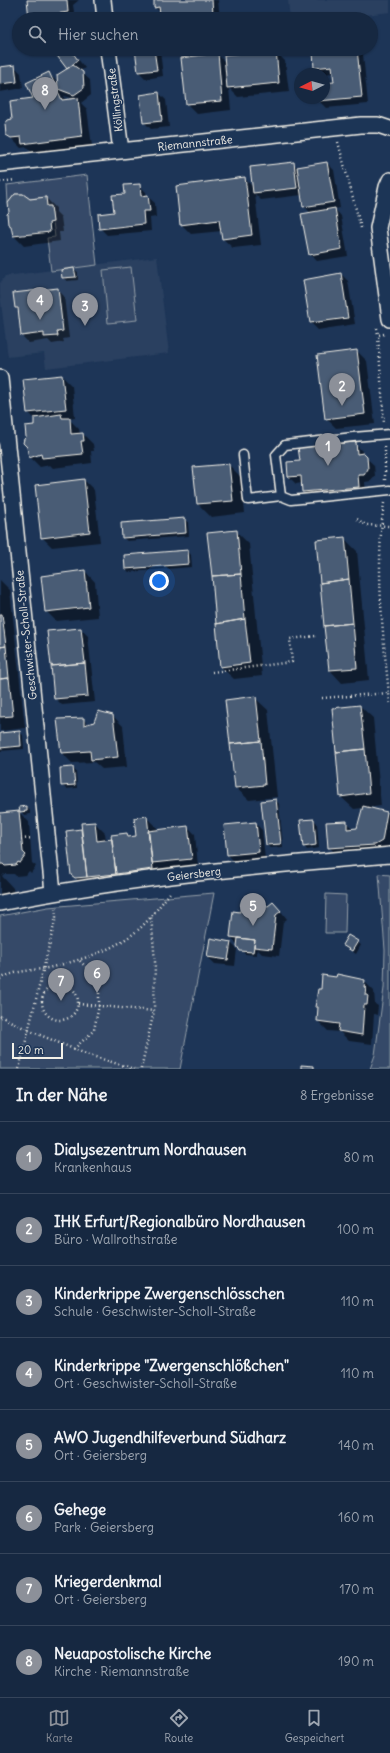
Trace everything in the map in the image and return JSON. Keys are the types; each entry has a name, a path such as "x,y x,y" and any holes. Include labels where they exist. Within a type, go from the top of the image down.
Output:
{"street":[{"path":"103,0 104,12"},
{"name":"Köllingstraße","path":"109,56 121,151"},
{"name":"Riemannstraße","path":"0,164 368,124 378,125 390,129"},
{"path":"390,180 387,187 378,228 390,319"},
{"name":"Geschwister-Scholl-Straße","path":"0,378 53,892"},
{"name":"Geiersberg","path":"0,903 53,892 184,875 390,855"}],"lane":[{"path":"281,496 276,455 284,445 387,434"},
{"path":"243,455 248,500 281,496 291,500 387,490"}],"path":[{"path":"336,127 338,142 363,234"},
{"path":"377,327 387,434 387,490 381,526 380,570 390,704"},
{"path":"378,335 390,333"},
{"path":"357,519 366,525 390,526"},
{"path":"212,672 292,662 290,639 316,636"},
{"path":"322,698 389,693"},
{"path":"390,823 390,833"},
{"path":"21,839 34,838"},
{"path":"0,979 11,973 42,969 79,960 105,951 138,930 184,875"},
{"path":"19,1069 42,969 56,917 53,892"},
{"path":"141,1069 154,1011 154,962 151,916"},
{"path":"74,1048 94,1030 98,1005 99,980 79,960"},
{"path":"54,985 66,985 75,992 78,1004 77,1010 69,1018 57,1020 52,1018 44,1010 43,998 49,988 54,985"},
{"path":"78,1004 154,1011"},
{"path":"0,1016 28,1030 86,1054 134,1069"}],"shaded area":[{"path":"288,0 390,0 390,12 378,13 378,12 289,12"},
{"path":"87,175 97,265 51,271 47,238 55,237 51,206 47,206 46,197 30,199 23,194 15,194 8,203 7,185"},
{"path":"157,257 169,353 46,368 44,353 8,357 0,295 0,283 5,276"},
{"path":"131,267 137,320 108,323 103,270"},
{"path":"379,874 390,875 390,1069 370,1069 375,1055 384,988 385,950"},
{"path":"214,893 180,1069 0,1069 0,916 48,907"},
{"path":"326,894 346,895 345,933 325,933"}],"building":[{"path":"27,0 67,0 68,12 28,12"},
{"path":"154,0 212,0 213,12 160,12 159,7 154,8"},
{"path":"57,56 75,56 78,60 67,69"},
{"path":"136,56 155,56 157,70 138,72"},
{"path":"196,56 218,56 222,101 186,104 181,58"},
{"path":"224,56 277,56 279,83 227,88"},
{"path":"313,56 358,56 362,97 330,100 330,82 334,82 332,66 314,68"},
{"path":"15,65 17,82 0,84 0,67"},
{"path":"73,65 83,72 84,88 74,95 58,89 57,75"},
{"path":"49,72 62,100 78,98 82,136 22,144 21,137 11,138 6,135 5,124 8,120 12,119 10,101 33,98 26,83"},
{"path":"159,92 162,121 143,123 140,95"},
{"path":"294,162 297,188 253,193 250,167"},
{"path":"327,162 334,202 303,207 297,167"},
{"path":"245,177 252,235 222,239 219,220 180,225 176,186"},
{"path":"140,184 141,196 148,195 150,211 143,211 144,224 99,229 98,214 114,212 112,195 125,194 124,185"},
{"path":"15,194 23,194 30,199 46,197 47,206 51,206 53,222 49,223 50,232 13,236 11,226 8,224 7,214 9,212 8,203"},
{"path":"335,208 342,249 309,255 301,214"},
{"path":"74,268 76,277 62,278 61,270"},
{"path":"341,273 348,318 310,323 303,280"},
{"path":"58,288 63,331 57,332 58,336 44,337 44,333 21,336 18,308 15,308 13,293"},
{"path":"357,350 365,414 325,419 317,355"},
{"path":"62,375 66,409 27,413 23,379"},
{"path":"61,414 62,418 70,418 71,434 83,433 84,441 81,441 83,454 42,458 41,454 29,458 27,447 23,443 26,437 25,426 34,425 34,418"},
{"path":"356,442 357,454 363,453 367,457 368,469 364,475 358,475 359,487 302,492 301,476 288,477 287,462 300,461 298,447"},
{"path":"229,464 233,501 197,504 193,467"},
{"path":"84,479 90,532 41,538 35,485"},
{"path":"185,518 186,533 122,538 121,523"},
{"path":"237,530 241,574 212,576 207,533"},
{"path":"345,537 349,579 320,583 316,540"},
{"path":"188,550 189,564 125,569 124,555"},
{"path":"85,570 89,607 45,612 41,576"},
{"path":"241,574 245,619 216,624 212,576"},
{"path":"349,579 353,623 324,626 320,583"},
{"path":"0,614 2,614 6,646 0,647"},
{"path":"245,619 250,663 220,667 216,624"},
{"path":"353,623 357,668 329,670 324,626"},
{"path":"81,628 85,663 51,666 47,631"},
{"path":"6,646 9,678 0,679 0,647"},
{"path":"85,663 88,696 54,699 51,666"},
{"path":"9,678 13,716 0,717 0,679"},
{"path":"256,696 261,741 230,744 225,700"},
{"path":"360,705 365,749 336,752 332,708"},
{"path":"98,711 113,715 118,757 91,760 90,751 61,753 57,719 84,718 84,725 94,722"},
{"path":"20,731 21,746 0,748 0,733"},
{"path":"261,741 265,785 235,788 230,744"},
{"path":"365,749 369,793 340,797 336,752"},
{"path":"73,767 75,785 61,786 60,768"},
{"path":"276,799 281,844 266,845 261,801"},
{"path":"27,806 27,811 20,812 19,807"},
{"path":"363,806 387,812 382,841 375,845 328,848 326,822 347,821 347,829 357,828"},
{"path":"19,811 23,852 26,855 20,863 18,862 16,865 5,866 0,864 0,813"},
{"path":"147,816 153,869 116,874 111,835 127,833 128,837 136,836 134,818"},
{"path":"314,819 316,845 303,847 300,820"},
{"path":"95,822 97,841 112,839 116,874 87,877 81,823"},
{"path":"256,822 259,852 227,855 224,825"},
{"path":"188,826 192,859 152,863 148,831"},
{"path":"81,829 87,877 75,878 71,875 66,831"},
{"path":"245,896 261,898 260,905 268,906 273,902 281,911 276,915 272,949 254,947 255,940 230,937 233,911 240,912 241,903 244,904"},
{"path":"348,935 358,941 352,951 342,945"},
{"path":"210,938 231,942 228,960 207,957"},
{"path":"238,938 255,940 253,952 240,951 237,946"},
{"path":"337,974 365,980 365,995 368,995 367,1005 364,1005 362,1035 338,1031 339,1024 317,1021 318,1007 315,1007 318,989 321,989 322,975 336,977"},
{"path":"301,1065 314,1066 314,1069 301,1069"}],"place":[{"name":"Neuapostolische Kirche","path":"45,110"},
{"name":"Kinderkrippe \"Zwergenschlößchen\"","path":"40,320"},
{"name":"Kinderkrippe Zwergenschlösschen","path":"85,326"},
{"name":"IHK Erfurt/Regionalbüro Nordhausen","path":"342,406"},
{"name":"Dialysezentrum Nordhausen","path":"328,466"},
{"name":"AWO Jugendhilfeverbund Südharz","path":"253,926"},
{"name":"Gehege","path":"97,993"},
{"name":"Kriegerdenkmal","path":"61,1001"}]}
